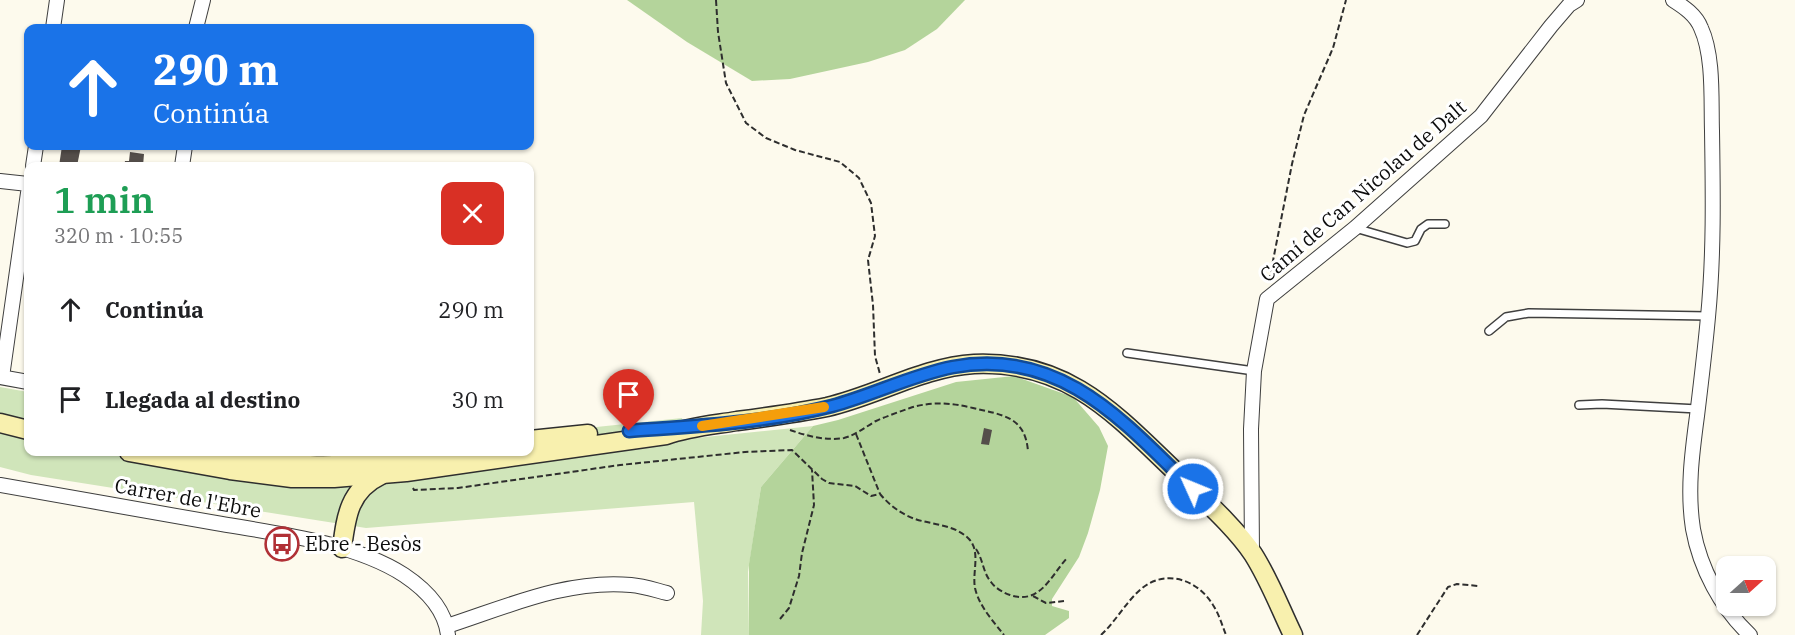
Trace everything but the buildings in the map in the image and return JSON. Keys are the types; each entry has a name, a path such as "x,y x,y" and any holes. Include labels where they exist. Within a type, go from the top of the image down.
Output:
{"main road":[{"path":"534,440 686,428 766,417 829,406 943,369 975,364 1024,368 1060,379 1088,394 1120,420 1210,505 1251,552 1293,635"},
{"path":"534,454 658,437 686,428"},
{"path":"151,456 230,470 298,478 333,489 341,496 347,511"},
{"path":"229,456 274,463 319,465 350,456"},
{"path":"319,465 336,456"},
{"path":"298,478 329,475 348,468 353,456"},
{"path":"354,456 363,470 390,468 406,472"},
{"path":"355,456 380,468 406,472 521,456"},
{"path":"298,478 380,468 432,456"},
{"path":"342,549 347,511 362,488 380,468"}],"street":[{"path":"54,24 57,0"},
{"path":"197,24 203,0"},
{"name":"Camí de Can Nicolau de Dalt","path":"1251,552 1251,429 1254,371 1267,299 1355,228 1481,116 1551,26 1577,0"},
{"path":"1673,0 1696,18 1701,28 1707,48 1711,105 1712,263 1690,482 1690,509 1697,546 1716,590 1734,618 1750,635"},
{"path":"0,180 24,183"},
{"path":"24,220 1,377 24,381"},
{"name":"Carrer de l'Ebre","path":"0,485 283,535 342,549 380,563 403,575 434,603 445,617 448,630"},
{"path":"448,630 563,589 606,584 632,585 667,593"}],"lane":[{"path":"1355,228 1393,240 1412,243 1424,226 1433,223 1445,224"},
{"path":"1489,331 1506,317 1529,313 1708,316"},
{"path":"1127,353 1254,371"},
{"path":"1579,405 1698,409"}],"path":[{"path":"716,0 718,32 726,83 746,123 766,138 795,150 840,162 859,178 871,203 875,236 868,260 875,356 884,389"},
{"path":"1267,299 1292,164 1304,115 1333,48 1346,0"},
{"path":"766,417 785,428 811,436 838,439 856,434 878,420 909,408 949,403 1001,413 1022,429 1026,436 1028,451"},
{"path":"856,434 880,494 900,513 962,533 980,555 990,582 1005,593 1017,597 1033,596 1046,603 1064,601"},
{"path":"406,472 414,490 458,488 620,465 745,452 792,450 829,483 855,486 871,496 880,494"},
{"path":"780,619 789,608 799,576 802,553 814,506 812,470"},
{"path":"976,549 975,586 978,596 1004,635"},
{"path":"1033,596 1044,588 1067,558"},
{"path":"1101,635 1142,588 1169,578 1189,582 1204,593 1217,612 1226,635"},
{"path":"1417,635 1448,587 1456,584 1478,586"}],"green space":[{"path":"627,0 965,0 937,29 905,50 868,62 790,79 752,81 687,42"},
{"path":"1014,376 1073,397 1099,427 1108,446 1100,490 1088,533 1079,557 1052,599 1052,606 1069,611 1069,618 1045,635 749,635 749,564 761,487 813,426 956,382"},
{"path":"0,387 24,391 24,456 534,456 534,434 682,418 686,439 813,426 761,487 748,572 749,635 701,635 703,601 694,502 366,528 31,475 0,467"}],"slow traffic":[{"path":"702,426 824,407"}],"place":[{"name":"Ebre - Besòs","path":"282,544"}],"route":[{"path":"629,431 686,428 803,411 854,399 951,367 975,364 1008,366 1024,368 1060,379 1088,394 1103,404 1193,489"}]}
